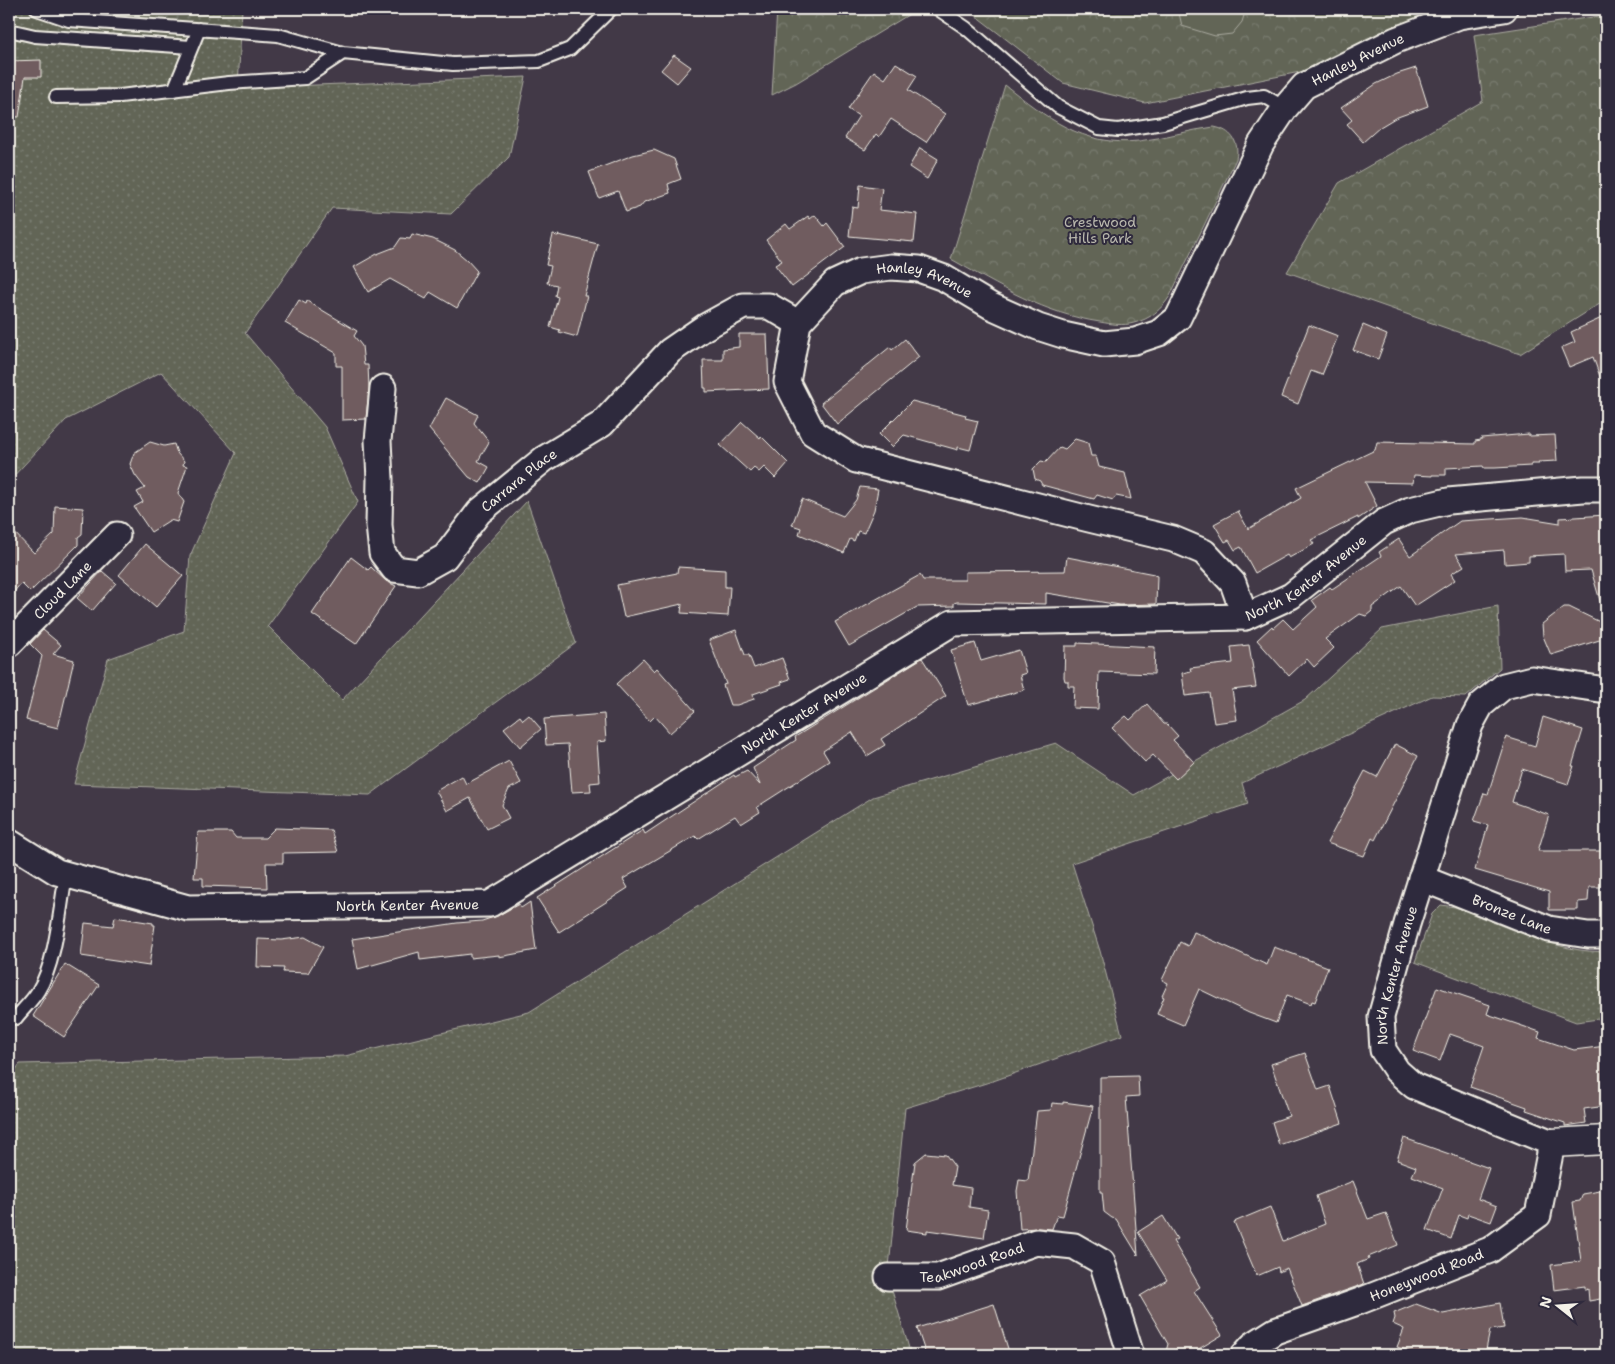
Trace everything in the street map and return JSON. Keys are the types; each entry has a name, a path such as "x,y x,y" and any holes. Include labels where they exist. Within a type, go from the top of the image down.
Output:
{"street":[{"name":"Hanley Avenue","path":"798,323 835,283 861,272 891,267 919,269 944,278 991,306 1038,327 1063,335 1104,344 1136,341 1159,333 1178,318 1260,144 1285,108 1304,86 1396,40 1460,16 1504,9"},
{"name":"Carrara Place","path":"383,388 378,441 380,478 379,525 382,552 394,570 418,572 445,557 479,512 544,459 602,424 670,351 705,327 743,306 769,306 798,323"},
{"path":"798,323 787,382 813,433 856,460 1174,539 1204,552 1233,583 1245,617"},
{"name":"North Kenter Avenue","path":"9,842 57,872 188,908 490,904 952,623 1245,617 1290,596 1384,522 1410,510 1448,501 1583,489 1606,489"},
{"name":"Cloud Lane","path":"9,644 117,534"},
{"name":"North Kenter Avenue","path":"1606,690 1532,679 1504,686 1481,706 1470,725 1421,878 1381,1017 1383,1050 1396,1072 1414,1086 1552,1143 1606,1140"},
{"name":"Bronze Lane","path":"1421,878 1549,929 1588,935 1606,935"},
{"name":"Honeywood Road","path":"1244,1355 1253,1345 1275,1331 1490,1250 1538,1215 1552,1143"},
{"name":"Teakwood Road","path":"888,1277 938,1278 1036,1242 1074,1246 1102,1262 1130,1355"}],"lane":[{"path":"37,9 69,20 278,35 343,53 453,64 539,61 570,49 611,9"},
{"path":"938,9 966,28 1058,107 1099,128 1118,130 1163,123 1247,98 1264,96 1285,108"},
{"path":"174,90 199,29"},
{"path":"9,30 35,36 191,47"},
{"path":"56,97 120,96 229,83 305,78 343,53"},
{"path":"16,1018 38,991 45,979 53,951 66,874"}],"green space":[{"path":"9,9 242,9 238,88 526,77 509,157 451,214 332,208 245,333 325,427 358,502 268,626 342,700 527,501 576,643 370,795 74,784 108,659 184,631 190,556 236,453 161,372 66,420 9,481"},
{"path":"777,9 908,9 913,12 796,83 772,95"},
{"path":"967,9 1440,9 1305,71 1145,103 1063,83"},
{"path":"1178,9 1246,9 1242,22 1232,34 1215,36 1182,26"},
{"path":"1606,15 1606,300 1520,354 1287,272 1339,183 1483,101 1474,35"},
{"name":"Crestwood Hills Park","path":"1005,85 1050,118 1082,134 1100,139 1119,142 1139,141 1214,127 1225,131 1233,138 1237,147 1236,159 1170,296 1159,310 1150,316 1134,323 1117,324 1060,313 1023,298 951,259"},
{"path":"1498,606 1500,668 1466,697 1432,696 1242,783 1248,804 1072,863 1100,951 1122,1035 996,1080 905,1108 888,1277 911,1355 9,1355 9,1078 20,1064 345,1056 529,1012 873,797 1056,743 1134,795 1305,700 1382,629"},
{"path":"1441,905 1455,907 1551,943 1589,951 1606,951 1606,1018 1576,1022 1415,962 1432,914"}],"building":[{"path":"674,55 691,67 677,83 661,70"},
{"path":"41,60 41,77 25,77 19,117 9,116 9,61"},
{"path":"896,63 917,76 908,90 945,114 926,142 891,119 879,137 876,134 865,150 845,138 859,116 848,109 874,71 885,79"},
{"path":"1416,68 1428,106 1395,118 1380,127 1363,142 1347,124 1352,120 1341,108 1376,84"},
{"path":"920,148 938,159 927,179 909,167"},
{"path":"654,150 674,159 681,179 668,184 670,193 644,202 640,207 626,212 618,191 599,198 589,172 633,155"},
{"path":"860,185 882,188 879,210 917,214 914,242 849,236 852,207 858,208"},
{"path":"815,215 824,226 827,223 845,247 792,287 775,265 782,261 766,240 786,224 790,229 808,216 810,219"},
{"path":"412,234 433,239 455,250 477,271 457,308 430,292 426,299 390,279 368,292 354,267 377,254 395,247 401,238 410,239"},
{"path":"553,235 598,244 584,296 587,296 577,337 559,332 560,330 550,327 558,297 555,296 557,285 547,283 551,266 546,265"},
{"path":"299,300 306,304 307,301 357,331 354,336 362,346 364,365 368,365 369,388 366,419 342,420 342,366 336,366 336,353 285,323"},
{"path":"1606,316 1606,388 1604,388 1593,357 1569,367 1561,348 1575,342 1571,332"},
{"path":"1309,325 1338,336 1322,375 1311,371 1298,404 1281,397"},
{"path":"1363,325 1387,335 1378,359 1353,350"},
{"path":"739,334 767,334 769,389 706,392 706,388 704,388 703,360 723,360 723,349 739,347"},
{"path":"905,339 919,357 837,424 821,403 890,347 892,350"},
{"path":"446,398 478,415 474,423 489,442 478,461 489,467 480,483 469,477 429,429"},
{"path":"912,401 966,415 965,418 978,421 970,450 958,447 958,450 904,435 892,447 879,434"},
{"path":"742,422 760,438 761,436 788,463 775,478 764,467 759,472 754,468 750,472 720,445"},
{"path":"1529,434 1529,436 1555,435 1557,461 1538,462 1539,464 1531,464 1531,466 1446,468 1446,475 1414,475 1413,483 1365,482 1377,506 1358,519 1358,517 1311,540 1314,544 1289,558 1287,555 1255,573 1241,547 1235,550 1229,540 1225,542 1214,524 1238,511 1248,529 1301,498 1296,488 1375,450 1377,442 1475,444 1475,441 1481,440 1481,438"},
{"path":"1075,439 1088,443 1091,456 1096,456 1099,467 1125,473 1131,499 1116,496 1113,500 1097,495 1094,499 1042,485 1040,481 1035,479 1033,469 1041,461 1046,462 1060,447 1065,449"},
{"path":"150,442 164,446 174,444 177,453 184,461 183,465 187,466 178,493 184,502 177,522 170,520 151,532 134,507 143,502 137,492 145,488 135,475 130,464 134,453"},
{"path":"860,487 878,489 874,510 864,533 858,531 854,541 850,539 844,553 799,534 801,528 792,525 802,499 843,516 856,500"},
{"path":"55,506 83,508 82,534 78,537 78,545 30,592 21,583 9,598 9,527 34,553 54,534"},
{"path":"1606,515 1606,603 1601,604 1591,570 1565,571 1564,554 1529,556 1529,562 1505,564 1504,550 1456,554 1464,566 1451,574 1455,580 1415,606 1401,586 1372,607 1372,611 1366,616 1360,614 1325,639 1334,648 1314,667 1307,659 1289,676 1257,640 1283,619 1293,629 1317,607 1312,600 1381,556 1379,552 1399,539 1410,556 1460,521 1523,517 1560,523 1560,518"},
{"path":"145,544 183,576 156,607 119,575"},
{"path":"351,557 368,570 371,567 386,581 396,586 356,644 312,614"},
{"path":"1067,557 1154,574 1157,576 1156,604 1120,605 1046,593 1046,604 957,602 954,603 954,606 917,607 849,646 835,622 920,575 923,580 965,580 965,572 1065,571"},
{"path":"678,567 725,570 725,587 730,587 728,616 681,613 682,604 624,617 617,585 677,573"},
{"path":"102,571 116,583 92,611 77,598"},
{"path":"1564,607 1569,607 1606,625 1606,638 1551,655 1543,636 1542,624"},
{"path":"43,630 61,645 53,654 74,660 58,728 26,720 42,656 30,644"},
{"path":"736,630 745,655 749,655 754,668 782,658 790,679 781,682 782,684 753,694 754,699 737,705 730,705 723,685 726,684 709,640"},
{"path":"975,643 981,661 1019,650 1026,673 1020,675 1024,690 968,705 951,650"},
{"path":"1077,643 1155,647 1154,674 1099,672 1098,709 1073,708 1074,686 1068,686 1068,681 1065,681 1064,677 1065,646 1077,646"},
{"path":"1249,645 1256,687 1232,690 1237,720 1214,723 1209,693 1185,696 1182,673 1191,671 1190,668 1233,663 1231,647"},
{"path":"922,658 946,696 881,739 885,745 867,756 852,732 823,751 829,761 757,807 760,812 741,824 735,816 698,839 695,836 623,879 628,888 559,932 537,898 643,830 645,834 734,775 735,777 747,771 760,785 753,768 796,740 795,737"},
{"path":"643,659 654,671 657,668 695,711 670,733 655,716 650,721 616,684"},
{"path":"1147,704 1164,724 1167,724 1178,736 1173,740 1194,762 1176,779 1153,755 1145,762 1112,728 1126,716 1130,720"},
{"path":"604,714 606,741 597,742 600,782 590,783 591,791 572,792 568,744 546,745 544,719"},
{"path":"529,715 541,729 520,747 504,728 520,716 523,720"},
{"path":"1543,717 1583,730 1568,784 1522,769 1512,802 1549,815 1538,851 1606,851 1606,887 1589,887 1588,901 1578,902 1578,910 1549,910 1549,892 1475,870 1488,825 1474,821 1484,793 1488,794 1506,737 1535,746"},
{"path":"1395,744 1418,756 1375,840 1372,838 1364,856 1327,843 1365,771 1377,777"},
{"path":"509,761 521,783 509,789 502,805 509,818 487,829 470,798 447,811 436,791 462,776 466,784"},
{"path":"275,828 331,830 338,852 283,853 283,863 266,863 267,888 203,886 203,878 194,878 198,832 231,832 236,838 265,838"},
{"path":"530,902 536,950 499,957 499,955 470,958 470,954 420,960 419,952 358,969 352,939 482,921 497,916 519,904 521,908"},
{"path":"115,917 153,923 155,925 149,966 81,956 85,923 113,926"},
{"path":"1194,932 1267,965 1274,947 1328,967 1315,1002 1312,1001 1311,1004 1287,995 1276,1023 1249,1013 1199,989 1183,1025 1157,1014 1168,983 1162,980 1180,942 1188,946"},
{"path":"305,937 323,947 308,973 283,972 284,968 257,967 258,939 281,940"},
{"path":"65,964 99,985 64,1037 33,1016"},
{"path":"1437,987 1490,1005 1487,1014 1540,1032 1538,1038 1574,1050 1606,1046 1606,1106 1584,1109 1586,1123 1565,1126 1565,1123 1526,1110 1527,1107 1470,1087 1484,1046 1450,1034 1440,1061 1413,1051"},
{"path":"1305,1053 1318,1090 1330,1086 1342,1123 1279,1145 1272,1122 1289,1116 1271,1064"},
{"path":"1138,1076 1139,1096 1126,1097 1138,1255 1116,1219 1104,1212 1102,1192 1100,1192 1100,1077"},
{"path":"1063,1102 1093,1106 1063,1216 1057,1215 1052,1229 1020,1229 1017,1191 1019,1180 1028,1181 1037,1111 1051,1110 1052,1103 1063,1104"},
{"path":"1404,1138 1489,1168 1478,1199 1497,1206 1491,1222 1468,1214 1467,1218 1459,1215 1451,1239 1427,1230 1443,1188 1412,1176 1416,1167 1397,1160"},
{"path":"926,1153 946,1155 955,1167 952,1185 971,1188 969,1207 988,1210 984,1238 927,1230 927,1233 906,1230 915,1162"},
{"path":"1353,1181 1368,1219 1386,1213 1398,1245 1368,1257 1369,1259 1357,1264 1364,1284 1302,1306 1287,1268 1279,1272 1278,1267 1257,1276 1234,1222 1270,1207 1283,1241 1325,1224 1316,1196"},
{"path":"1606,1190 1606,1298 1589,1301 1588,1289 1585,1290 1585,1286 1554,1290 1551,1265 1581,1261 1573,1202 1580,1201 1583,1194"},
{"path":"1163,1216 1177,1239 1173,1241 1200,1287 1194,1291 1222,1335 1197,1350 1196,1355 1165,1355 1168,1344 1140,1296 1167,1280 1138,1232"},
{"path":"1500,1303 1504,1328 1490,1330 1485,1355 1419,1355 1397,1347 1404,1329 1393,1324 1394,1313 1416,1304 1443,1314"},
{"path":"994,1304 1010,1355 926,1355 917,1328"}]}
